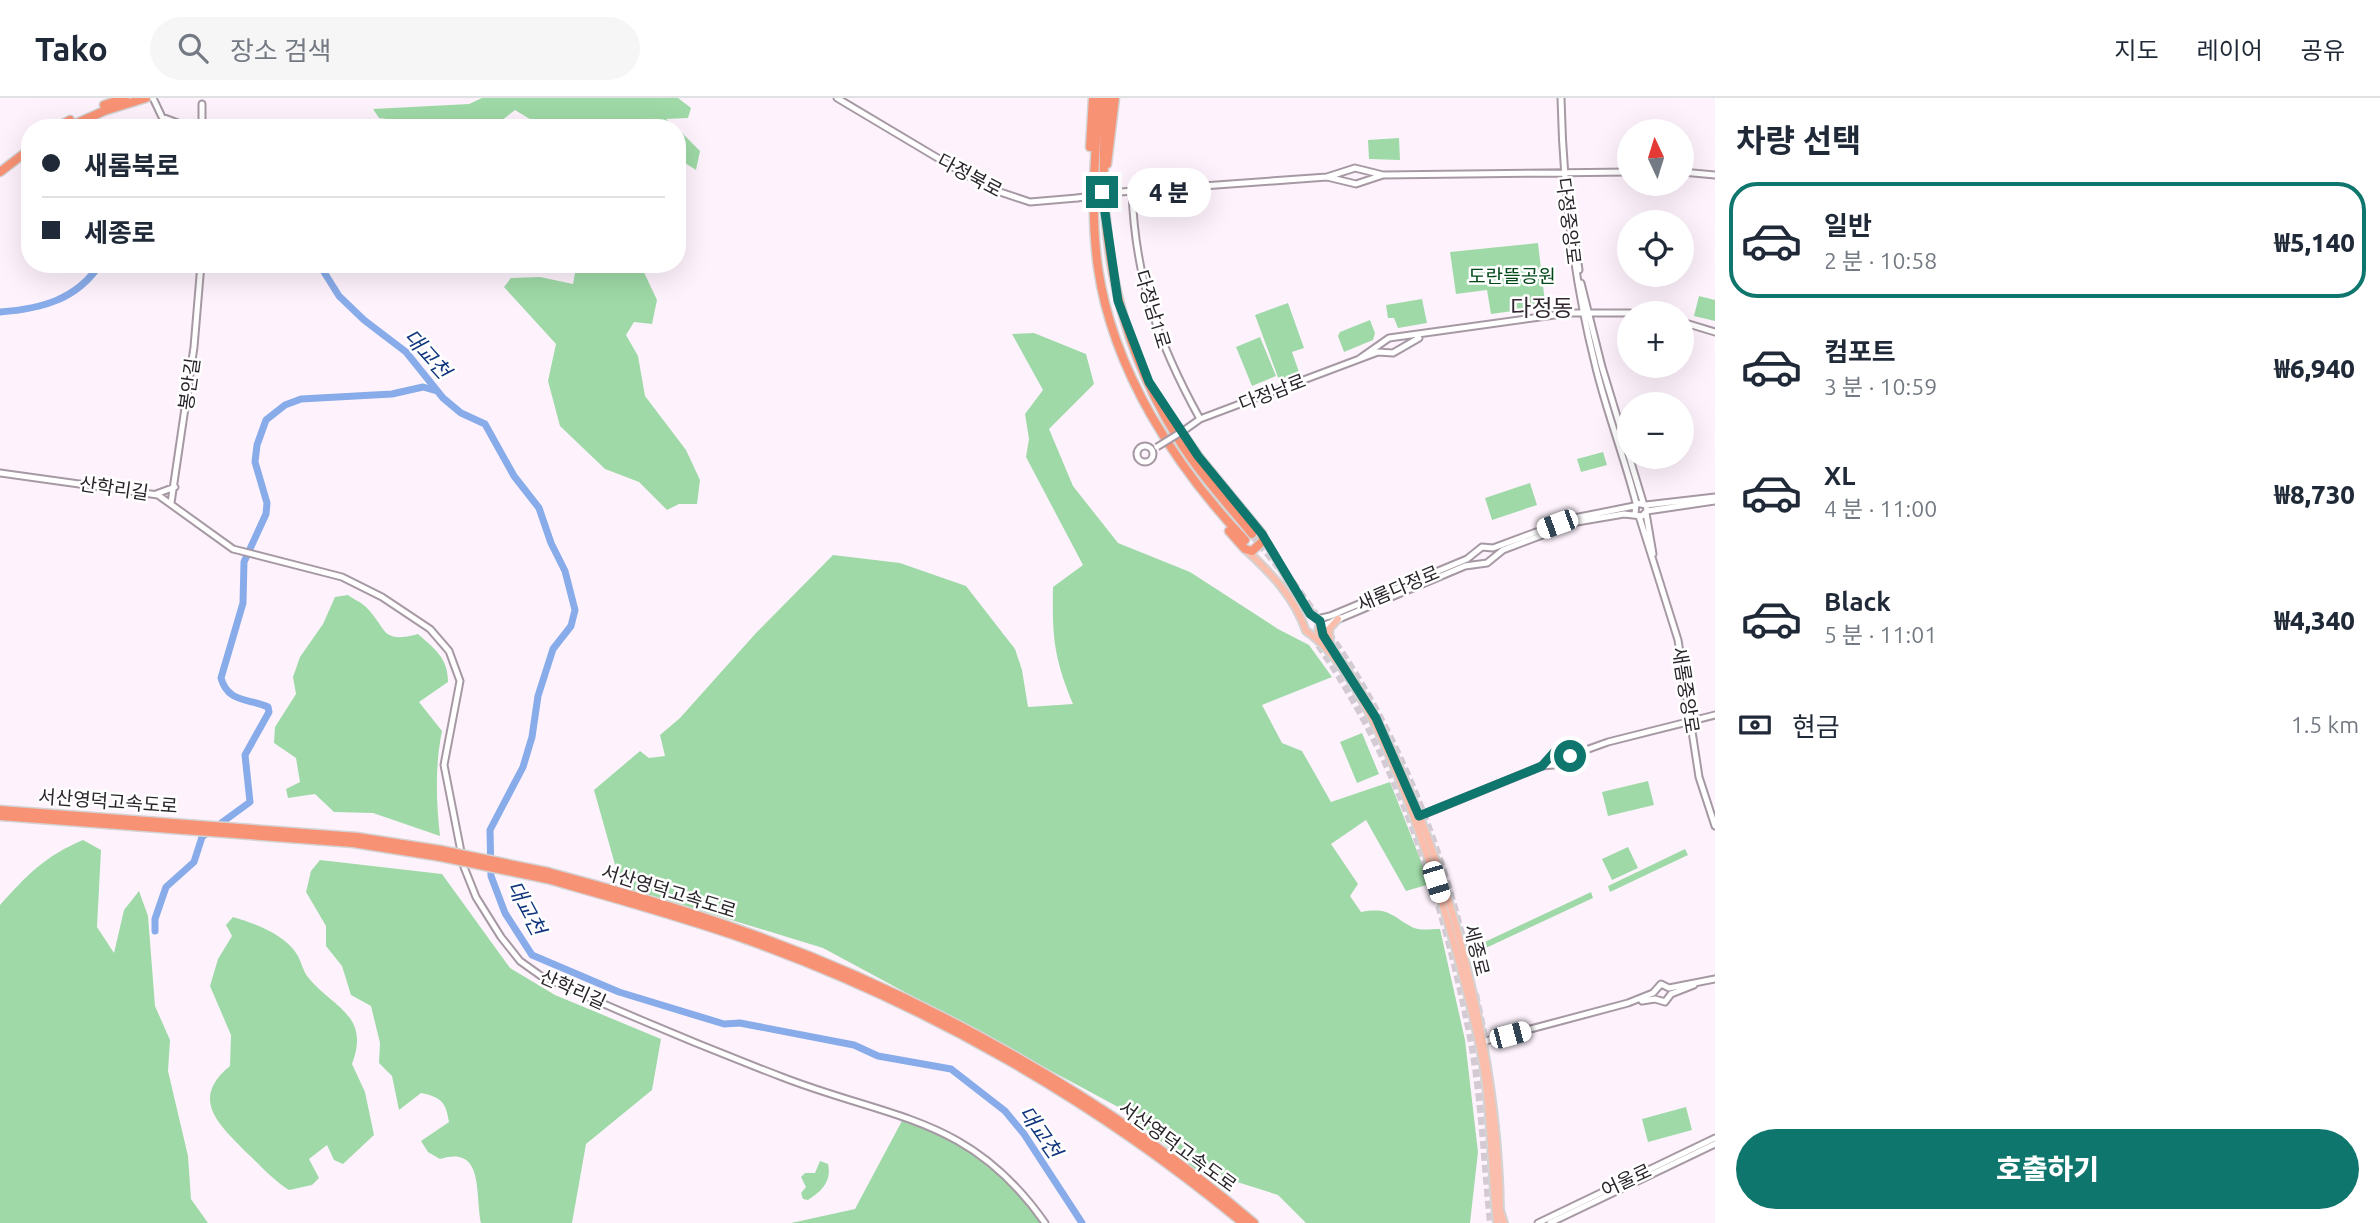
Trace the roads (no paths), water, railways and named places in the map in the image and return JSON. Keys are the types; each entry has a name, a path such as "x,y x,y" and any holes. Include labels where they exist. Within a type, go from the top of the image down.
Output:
{"highway":[{"path":"76,119 125,98"},
{"path":"86,119 146,98"},
{"path":"1093,98 1090,177 1098,269 1107,304 1145,411 1182,472 1251,539"},
{"path":"1095,233 1093,188 1098,98"},
{"path":"1107,98 1102,192 1118,301 1149,382 1251,539"},
{"path":"1102,192 1115,98"},
{"path":"0,165 21,150"},
{"path":"0,172 21,156"},
{"name":"서산영덕고속도로","path":"0,810 260,832 357,837 646,898 748,932 935,1014 1101,1111 1172,1159 1254,1223"},
{"name":"서산영덕고속도로","path":"0,816 188,826"},
{"name":"서산영덕고속도로","path":"548,876 746,939 857,984 934,1020 1021,1068 1098,1117 1169,1165 1243,1223"}],"main road":[{"path":"1251,539 1315,618 1305,622 1251,539"},
{"name":"세종로","path":"1315,618 1376,718 1444,886 1493,1099 1504,1223"},
{"path":"1330,644 1329,629 1338,619"},
{"name":"세종로","path":"1305,622 1306,631 1312,634 1348,679 1417,817"},
{"path":"1312,634 1320,628"},
{"name":"세종로","path":"1482,1042 1497,1223"}],"street":[{"path":"153,98 162,117 167,119"},
{"name":"다정북로","path":"837,98 847,100 988,188 1030,202 1120,192 1326,177"},
{"name":"다정중앙로","path":"1562,98 1564,172 1584,312 1606,408 1642,507"},
{"path":"202,104 202,119"},
{"path":"1326,177 1355,168 1383,175"},
{"path":"1363,171 1363,179"},
{"path":"1349,172 1350,181"},
{"path":"1326,177 1356,184 1363,179 1383,175 1617,172"},
{"path":"1694,173 1715,175"},
{"name":"다정남1로","path":"1132,191 1134,237 1147,303 1174,370 1200,419"},
{"name":"봉안길","path":"171,503 197,318 200,273"},
{"path":"1360,359 1389,338 1396,339 1469,325 1584,312 1617,313"},
{"path":"1694,326 1715,332"},
{"path":"1360,359 1386,351 1393,353 1399,347 1432,333"},
{"path":"1396,339 1399,347"},
{"path":"1384,343 1386,351"},
{"name":"다정남로","path":"1154,449 1200,419 1360,359"},
{"name":"산학리길","path":"0,473 156,494 246,554 330,574 355,583 417,619 444,643 460,681 444,765 461,856 476,897 520,961 559,984 755,1067 948,1133 1003,1171 1045,1223"},
{"path":"156,494 175,487"},
{"path":"1642,507 1637,515 1577,523 1493,557 1488,563 1481,562 1477,552 1482,547 1489,548 1574,518 1642,507 1715,499"},
{"name":"새롬중앙로","path":"1642,507 1637,515 1647,547 1653,554"},
{"name":"새롬중앙로","path":"1642,507 1678,640 1699,777 1715,826"},
{"path":"1489,548 1493,557"},
{"name":"새롬다정로","path":"1315,618 1455,564 1477,552"},
{"name":"새롬다정로","path":"1320,628 1481,562"},
{"path":"1417,817 1542,766 1565,764 1583,751 1715,715"},
{"path":"1542,766 1560,748 1583,751"},
{"path":"1568,750 1570,759"},
{"path":"1553,755 1557,763"},
{"path":"1654,996 1659,985 1670,991 1715,979"},
{"path":"1482,1042 1654,996 1665,1002 1670,991"},
{"name":"어울로","path":"1538,1223 1715,1138"},
{"name":"어울로","path":"1550,1223 1715,1144"}],"waterway":[{"name":"대교천","path":"0,312 29,308 56,300 69,294 93,273"},
{"name":"대교천","path":"325,273 339,296 364,320 406,352 443,398 461,413 485,424 514,476 539,508 551,543 565,571 575,610 571,626 553,649 538,696 532,737 523,767 490,830 491,876 505,913 532,955 619,992 724,1024 740,1023 854,1045 878,1056 951,1069 1005,1111 1024,1134 1082,1223"},
{"path":"155,931 155,919 166,887 194,862 202,837 250,802 245,755 269,712 268,707 234,696 228,692 221,678 243,603 244,562 266,514 267,503 255,462 257,445 266,420 285,405 301,399 392,394 423,387 437,391"}],"tunnel":[{"path":"1252,534 1279,567"},
{"path":"1292,582 1315,614"},
{"path":"1328,633 1374,707 1412,785 1442,867 1465,950"},
{"path":"1319,645 1347,688 1371,733 1413,826 1430,875 1457,973 1473,1048 1491,1223"},
{"path":"1475,994 1484,1036"}],"district":[{"name":"다정동","path":"1542,308"}],"park label":[{"name":"도란뜰공원","path":"1512,276"}]}
